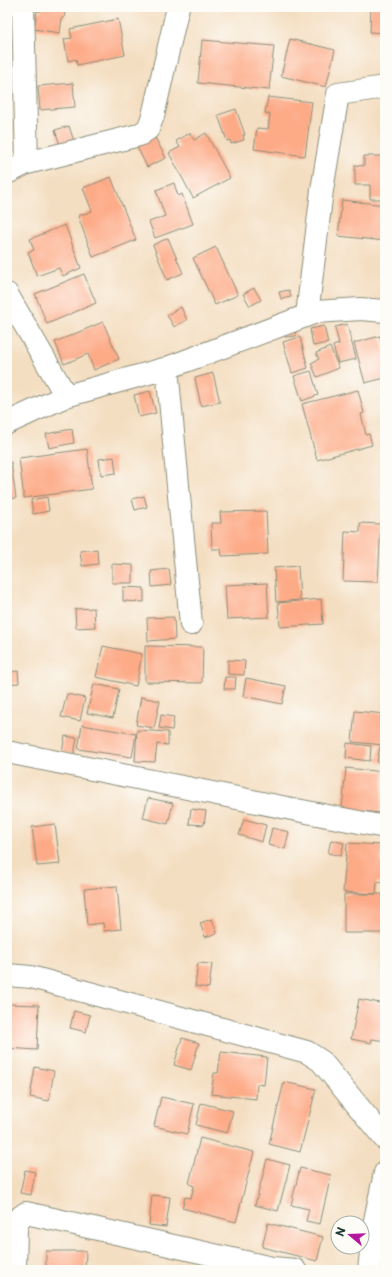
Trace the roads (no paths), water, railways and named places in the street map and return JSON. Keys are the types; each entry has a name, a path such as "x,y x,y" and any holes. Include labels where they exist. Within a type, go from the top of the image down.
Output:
{"street":[{"path":"23,7 27,163"},
{"path":"7,173 27,163 139,135 148,129 153,116 178,7"},
{"path":"307,315 322,190 338,94 385,87"},
{"path":"7,294 66,396"},
{"path":"7,423 66,396 167,368 316,312 360,308 385,310"},
{"path":"167,368 191,624"},
{"path":"7,752 385,827"},
{"path":"7,975 31,977 307,1052 321,1061 385,1139"},
{"path":"369,1270 374,1225 385,1173"},
{"path":"15,1270 16,1228 19,1218 26,1213 272,1268 295,1270"}]}
